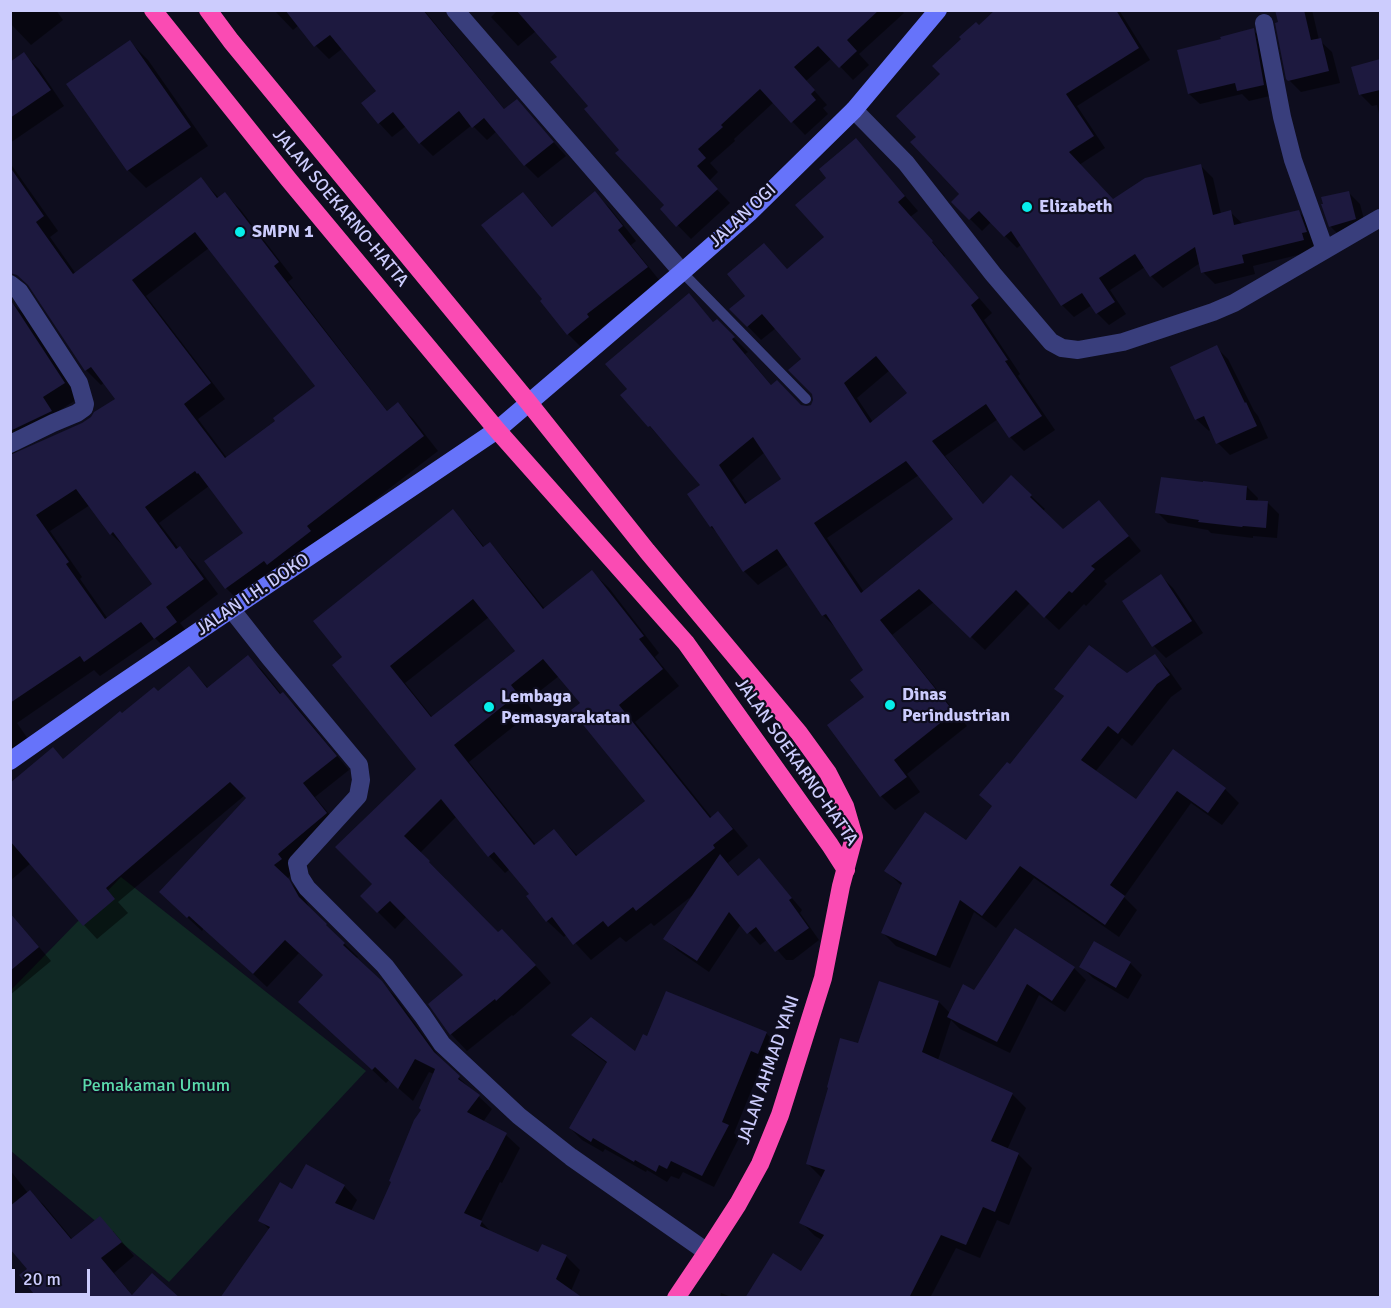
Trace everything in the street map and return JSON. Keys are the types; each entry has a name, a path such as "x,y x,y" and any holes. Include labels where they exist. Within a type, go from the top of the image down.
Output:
{"highway":[{"name":"JALAN SOEKARNO-HATTA","path":"153,10 289,180 497,430 686,643 846,870"},
{"name":"JALAN SOEKARNO-HATTA","path":"208,10 238,50 529,403 647,552 799,733 828,773 845,806 854,837 846,870"},
{"name":"JALAN AHMAD YANI","path":"676,1298 738,1204 760,1164 780,1115 823,978 846,870"}],"street":[{"path":"455,10 682,272"},
{"name":"JALAN OGI","path":"529,403 748,213 854,110 938,10"},
{"path":"1264,23 1282,117 1293,160 1324,250"},
{"path":"854,110 906,163 1050,342 1062,348 1078,350 1123,342 1213,312 1234,303 1380,218"},
{"path":"10,284 19,291 79,383 85,404 84,408 77,413 10,444"},
{"path":"497,430 529,403"},
{"name":"JALAN I.H. DOKO","path":"10,761 497,430"},
{"path":"232,610 359,765 361,780 358,796 297,863 300,877 307,888 385,966 442,1044 519,1116 571,1157 707,1252"}],"lane":[{"path":"682,272 806,399"}],"green space":[{"name":"Pemakaman Umum","path":"121,877 366,1071 169,1282 11,1151 10,991"}],"building":[{"path":"285,10 423,10 504,109 517,99 554,142 524,166 484,118 472,128 459,111 419,144 393,112 378,124 361,103 376,91 330,35 314,47"},
{"path":"516,10 879,10 847,40 857,51 839,68 818,46 794,67 815,90 811,94 816,100 791,123 760,89 698,149 706,158 697,166 718,189 676,227 660,209 664,205 615,153 619,150 584,109 588,106 550,62 557,57"},
{"path":"995,10 1116,10 1139,48 1066,94 1094,136 1069,152 1113,199 1145,178 1201,164 1213,215 1231,210 1234,225 1299,210 1307,232 1302,233 1304,240 1242,255 1244,263 1201,273 1195,247 1150,277 1135,254 1099,278 1115,302 1096,314 1082,293 1061,306 1011,231 1004,237 979,211 969,220 951,202 959,194 910,142 916,137 896,116 940,74 932,66 961,39 959,37 976,22 979,25"},
{"path":"1275,10 1304,10 1311,40 1321,38 1329,71 1288,81 1286,79 1275,23 1278,22"},
{"path":"1254,28 1264,85 1237,91 1235,83 1188,94 1177,50"},
{"path":"130,40 191,127 127,171 66,84"},
{"path":"24,52 51,90 10,118 10,62"},
{"path":"1380,59 1380,90 1359,95 1351,67"},
{"path":"856,138 905,196 898,202 979,298 971,305 1042,416 1009,438 986,404 932,441 983,504 1011,475 1063,529 1099,500 1129,536 1091,566 1095,569 1072,593 1069,591 1044,618 1016,590 970,638 919,589 880,620 954,712 894,760 907,777 880,797 827,725 864,697 850,680 863,670 826,614 822,616 777,549 743,572 687,494 700,485 650,426 648,427 620,395 627,389 605,364 689,293 713,322 717,319 735,337 732,339 771,385 777,380 801,405 811,405 812,394 788,370 801,359 762,314 747,327 729,309 745,296 727,274 764,243 787,269 824,237 795,205 826,178 819,169","holes":["876,356 907,393 870,423 844,383","753,437 781,479 745,504 719,465","906,461 953,519 861,593 814,523"]},
{"path":"10,167 44,216 36,222 73,274 201,177 217,198 225,192 279,262 274,266 387,411 398,402 424,436 307,526 311,531 267,565 264,561 225,589 204,561 243,533 195,471 145,507 176,549 180,546 204,579 166,607 177,622 154,639 141,622 84,662 80,656 10,703 10,455 82,423 94,412 115,399 91,367 85,371 28,285 17,275 10,273","holes":["195,232 315,386 273,418 275,421 225,458 184,404 211,383 132,280","76,489 110,535 113,532 152,584 105,619 66,564 69,562 36,515"]},
{"path":"595,191 623,226 618,230 648,267 587,314 589,317 567,335 540,301 542,299 481,225 523,192 552,227"},
{"path":"1349,191 1356,219 1329,227 1321,204 1323,204 1321,197"},
{"path":"10,299 65,383 43,397 52,411 10,431"},
{"path":"1217,345 1257,426 1216,444 1204,416 1195,420 1170,367"},
{"path":"1161,477 1247,486 1246,500 1268,501 1266,528 1198,522 1199,520 1155,513"},
{"path":"453,509 483,547 490,542 543,609 592,570 644,636 639,639 663,669 619,705 710,818 718,811 733,829 713,845 715,848 636,911 633,907 608,927 603,921 573,945 552,917 546,922 526,896 529,894 494,852 488,857 441,799 404,836 498,932 502,929 536,965 496,1001 495,999 450,1035 428,1004 463,975 390,901 377,913 360,896 372,884 335,847 416,769 332,665 342,657 313,621","holes":["473,599 515,651 431,717 390,666","543,659 580,703 571,710 645,801 576,856 554,829 534,845 454,745 518,694 511,685"]},
{"path":"1161,574 1192,621 1152,647 1122,601"},
{"path":"1089,645 1127,673 1155,654 1170,675 1157,684 1118,734 1108,726 1081,760 1136,799 1173,749 1226,788 1208,813 1177,791 1110,885 1125,896 1105,925 1020,866 982,916 960,900 936,956 881,933 902,883 884,871 925,812 966,840 992,806 979,795 1007,762 1010,764 1064,696 1054,689"},
{"path":"248,655 337,756 303,783 327,813 278,854 282,859 274,865 289,879 299,897 345,943 343,945 382,981 434,1052 460,1076 458,1079 480,1095 467,1112 507,1133 464,1213 482,1221 480,1226 538,1252 542,1244 567,1255 556,1279 583,1298 220,1298 270,1227 258,1221 280,1182 292,1189 306,1164 345,1185 335,1203 374,1220 414,1120 421,1110 419,1108 435,1069 415,1059 398,1089 375,1067 372,1070 298,1002 323,975 285,940 253,974 159,892 246,798 230,782 106,888 115,899 83,926 10,841 10,783 53,747 63,759 120,711 122,713 154,687 158,691 189,666 207,688"},
{"path":"720,854 738,876 759,858 792,898 789,900 809,928 775,952 756,927 747,934 729,912 697,961 663,939"},
{"path":"10,913 39,947 10,971"},
{"path":"1015,928 1075,967 1052,1001 1027,984 997,1042 947,1017 963,984 974,990"},
{"path":"1094,941 1131,962 1116,988 1079,967"},
{"path":"879,981 939,1001 922,1052 1013,1093 991,1141 1019,1153 995,1212 983,1207 966,1245 941,1235 909,1298 745,1298 773,1253 801,1271 824,1235 799,1223 825,1170 806,1164 840,1038 858,1043"},
{"path":"666,991 767,1032 758,1054 751,1051 722,1122 729,1125 702,1176 671,1161 667,1169 659,1165 656,1172 593,1138 591,1142 569,1128 607,1062 571,1035 591,1017 635,1051 643,1034 647,1036"},
{"path":"30,1190 71,1239 100,1216 122,1242 101,1258 132,1295 152,1273 180,1298 37,1298 19,1275 27,1269 10,1249 10,1206"}],"place":[{"name":"Elizabeth","path":"1027,207"},
{"name":"SMPN 1","path":"240,232"},
{"name":"Dinas Perindustrian","path":"890,705"},
{"name":"Lembaga Pemasyarakatan","path":"489,707"}]}
